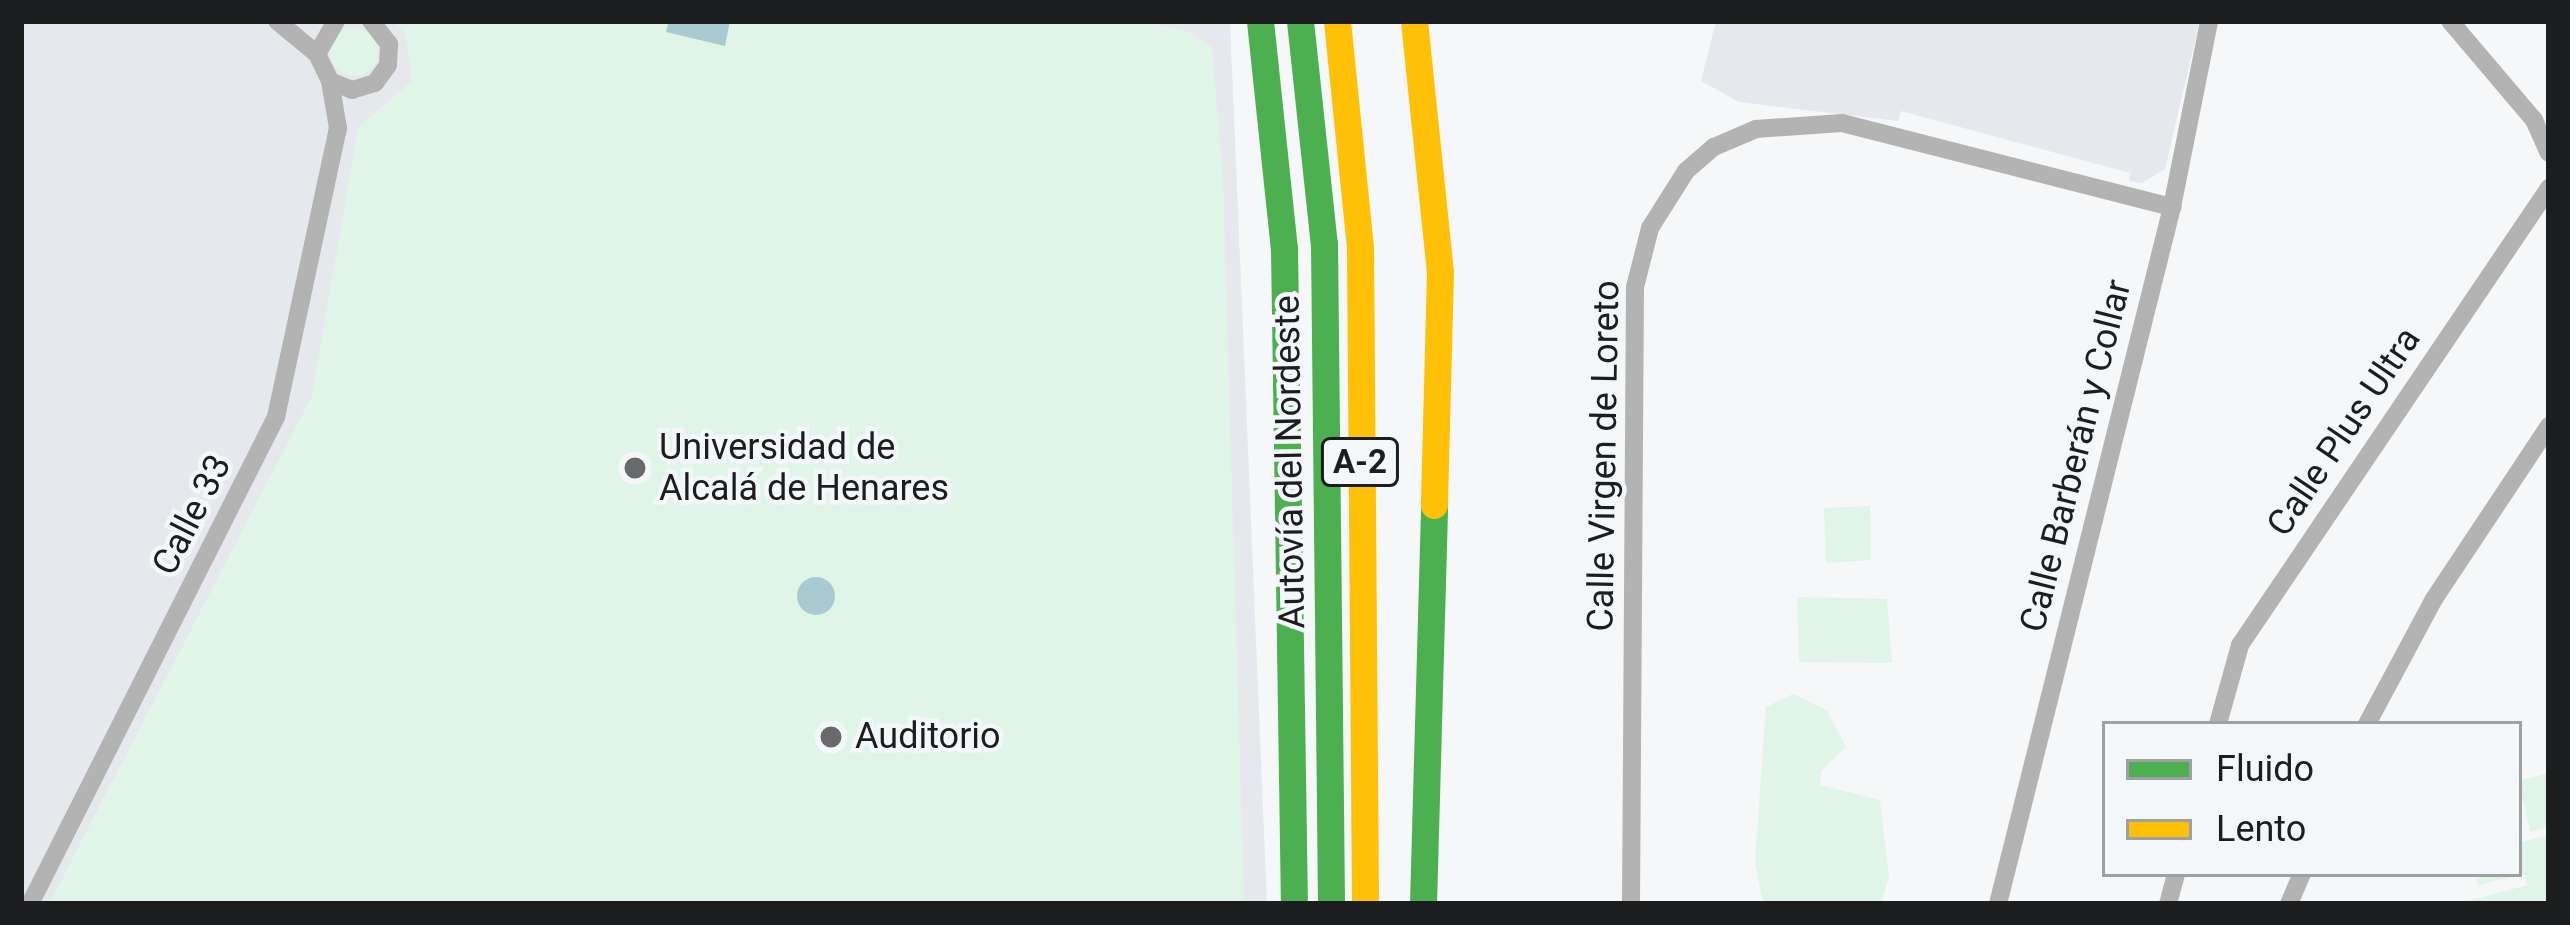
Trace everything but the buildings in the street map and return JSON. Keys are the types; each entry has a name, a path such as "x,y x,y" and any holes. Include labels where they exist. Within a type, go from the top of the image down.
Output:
{"highway":[{"path":"1260,21 1285,249 1294,904"},
{"path":"1283,21 1324,244"},
{"name":"Autovía del Nordeste","path":"1300,21 1324,244 1331,904"},
{"name":"A-2","path":"1336,21 1360,248 1365,904"},
{"path":"1414,21 1438,238"},
{"path":"1423,904 1438,238 1444,160 1428,21"}],"street":[{"path":"277,21 317,54 334,22 310,21"},
{"name":"Calle Barberán y Collar","path":"1998,904 2172,207 2209,21"},
{"path":"2450,21 2534,120 2549,153"},
{"name":"Calle 33","path":"30,904 276,417 338,128 364,89 388,65 389,44 375,22"},
{"name":"Calle 33","path":"317,54 330,81 338,128"},
{"path":"330,81 364,89"},
{"name":"Calle Virgen de Loreto","path":"1631,904 1635,287 1650,228 1686,171 1714,147 1756,129 1842,123 2172,207"},
{"name":"Calle Plus Ultra","path":"2219,721 2240,645 2549,188"},
{"path":"2369,721 2434,599 2549,426"}],"shaded area":[{"name":"Universidad de Alcalá de Henares","path":"21,21 1230,21 1267,904 21,904"},
{"path":"1716,21 2200,21 2165,169 2142,183 2129,181 2130,173 1901,111 1898,121 1739,102 1701,81"}],"green space":[{"name":"Universidad de Alcalá de Henares","path":"395,21 1138,21 1186,31 1212,47 1223,183 1244,904 49,904 312,396 358,128 412,81 406,36"},
{"path":"354,28 371,35 378,52 371,69 354,76 337,69 330,52 337,35"},
{"path":"1870,506 1871,560 1826,563 1824,508"},
{"path":"1797,597 1887,599 1892,663 1799,662"},
{"path":"1793,694 1827,710 1846,747 1821,771 1820,785 1880,800 1889,877 1881,904 1763,904 1755,862 1766,707"},
{"path":"2549,773 2549,827 2530,832 2522,780"},
{"path":"2549,835 2549,904 2456,904 2528,885 2522,874 2522,842"},
{"path":"2476,877 2511,877 2478,885"}],"water":[{"path":"669,21 730,21 725,46 666,32"},
{"path":"816,577 829,583 835,596 829,609 816,615 803,609 797,596 803,583"}],"traffic: fast":[{"path":"1260,21 1284,249 1294,904"},
{"path":"1300,21 1324,244 1331,904"},
{"path":"1423,904 1434,505"}],"traffic: slow":[{"path":"1337,21 1360,248 1365,904"},
{"path":"1414,21 1440,272 1434,505"}],"place":[{"name":"Universidad de Alcalá de Henares","path":"635,468"},
{"name":"Auditorio","path":"831,737"}]}
